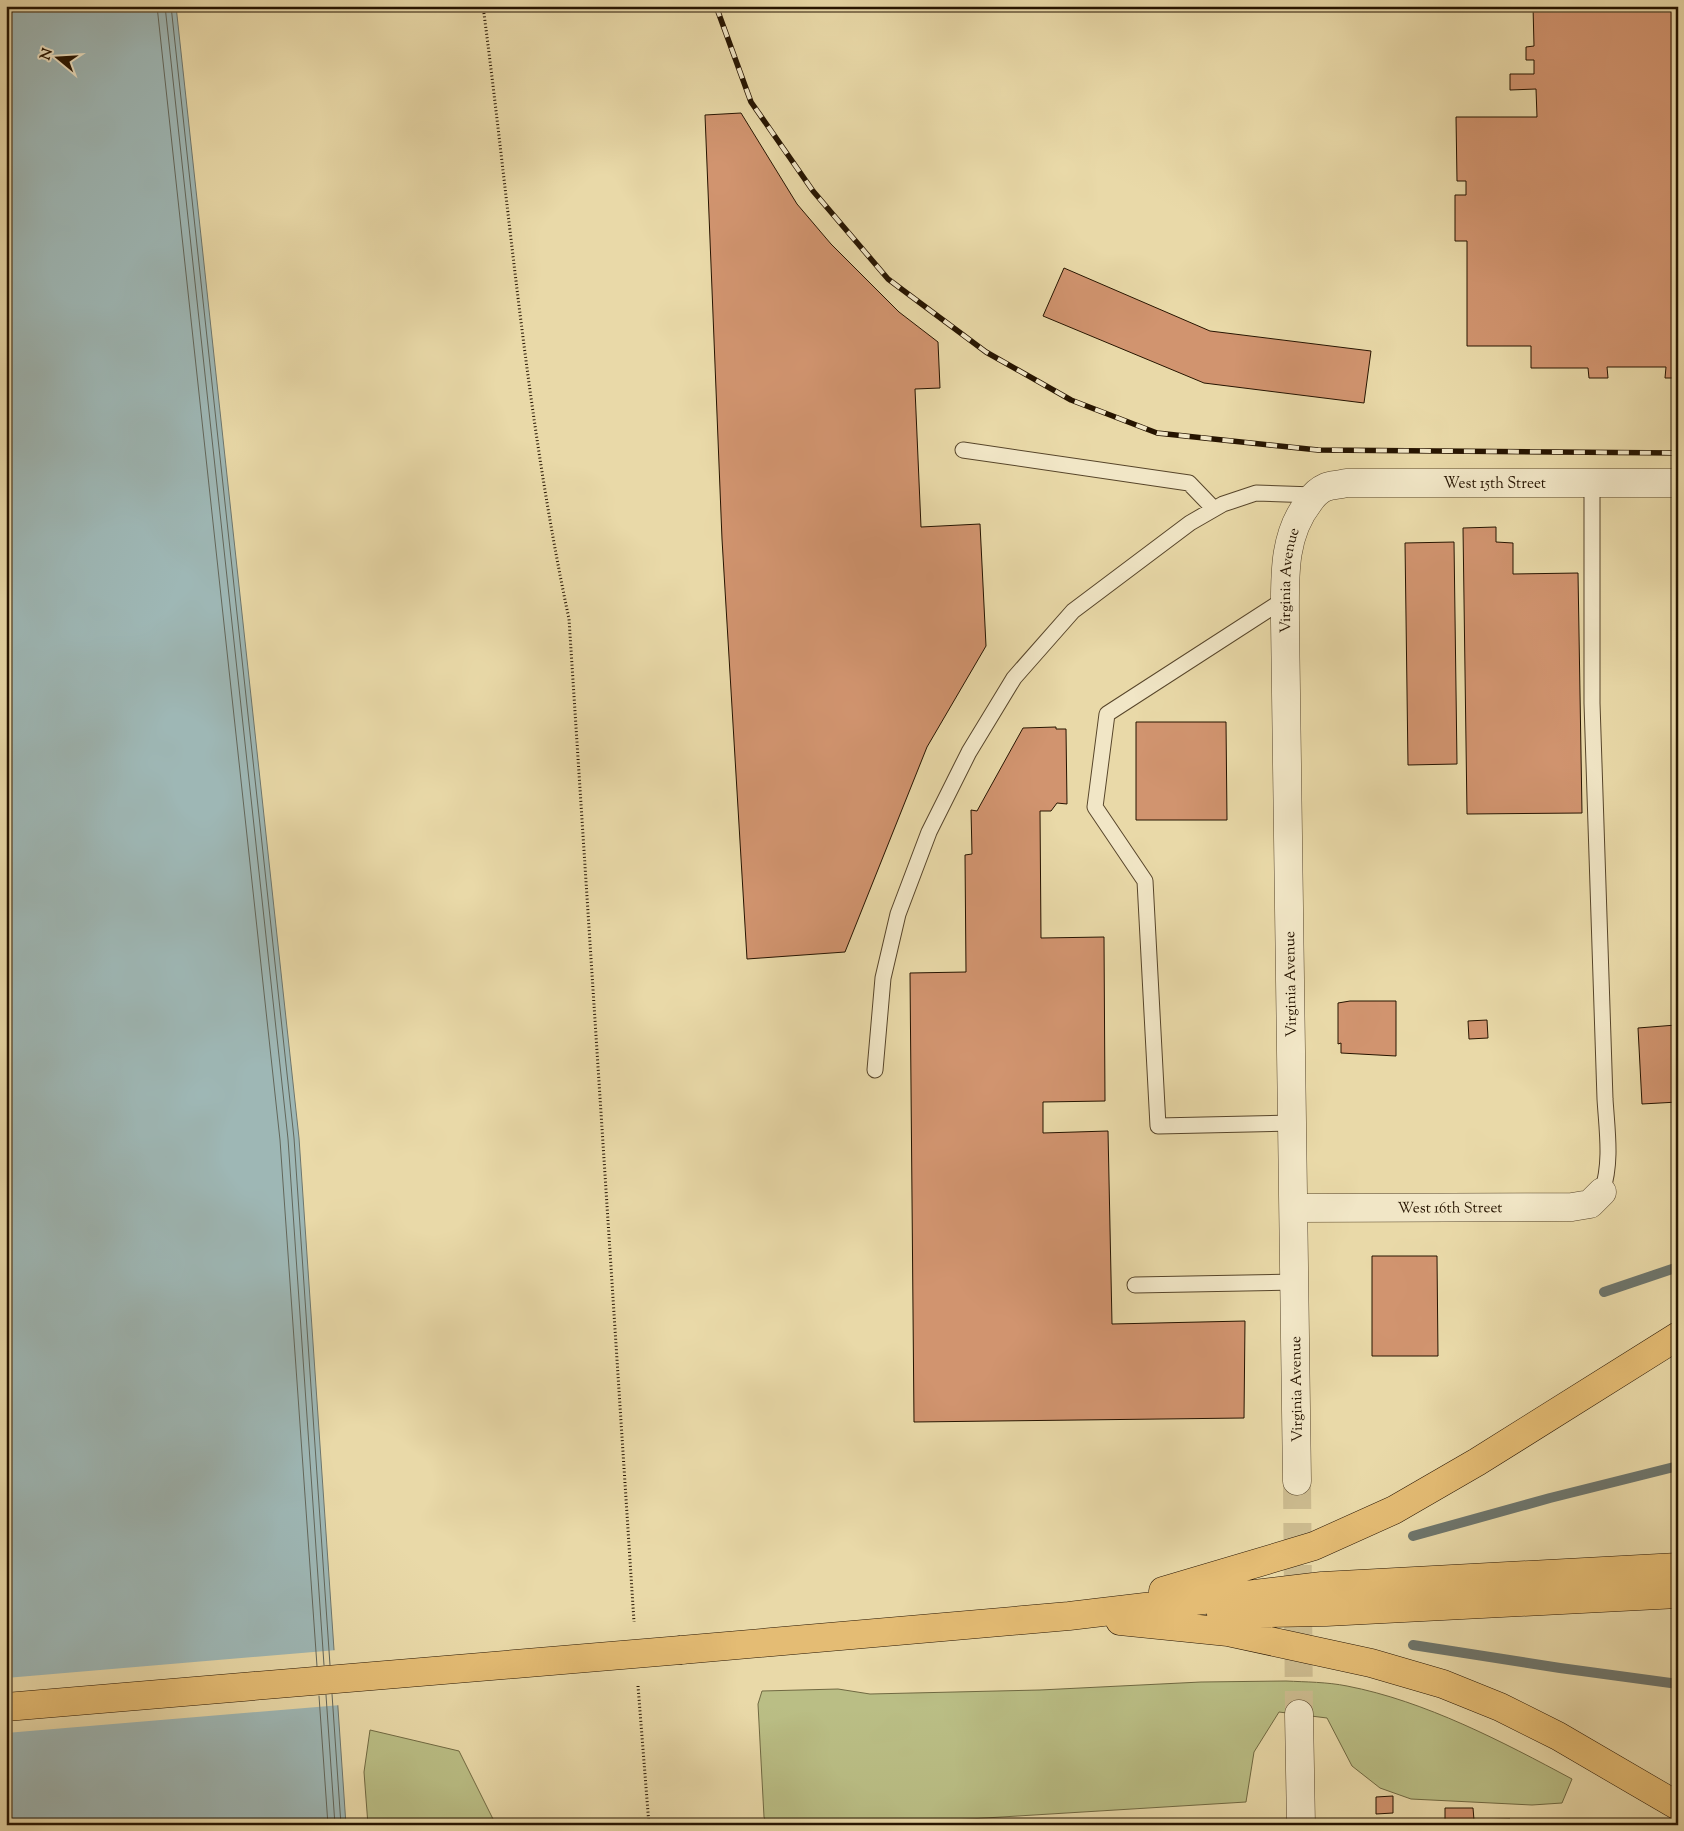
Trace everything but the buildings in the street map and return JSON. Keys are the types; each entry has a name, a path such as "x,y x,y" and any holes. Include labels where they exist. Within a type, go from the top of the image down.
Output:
{"highway":[{"path":"1069,1616 1216,1577 1314,1546 1394,1510 1477,1462 1678,1336"},
{"path":"6,1707 1069,1616 1322,1586 1678,1567"},
{"path":"1069,1616 1326,1612 1678,1594"},
{"path":"1069,1616 1228,1632 1371,1663 1443,1684 1500,1707 1558,1736 1678,1806"}],"street":[{"name":"West 15th Street","path":"1314,495 1325,487 1346,483 1678,482"},
{"name":"Virginia Avenue","path":"1298,1481 1285,599 1289,540 1298,516 1314,495"},
{"name":"West 16th Street","path":"1294,1208 1572,1207 1590,1204 1602,1192"},
{"path":"1299,1714 1301,1825"}],"lane":[{"path":"964,450 1188,483 1214,509"},
{"path":"1592,482 1592,703 1604,1089 1609,1156 1607,1175 1602,1192"},
{"path":"875,1070 883,978 898,914 929,832 969,752 1014,678 1073,611 1190,523 1214,509 1256,493 1314,495"},
{"path":"1285,599 1108,714 1096,807 1145,881 1158,1126 1292,1123"},
{"path":"1135,1285 1295,1282"}],"path":[{"path":"483,6 536,436 551,534 569,619 635,1631"},
{"path":"638,1680 649,1825"}],"green space":[{"path":"1286,1681 1339,1685 1405,1702 1463,1724 1572,1779 1562,1803 1532,1805 1411,1799 1380,1788 1352,1766 1327,1718 1279,1712 1254,1752 1246,1802 871,1825 767,1825 764,1817 758,1704 762,1691 838,1689 870,1694 1040,1690 1201,1682"},
{"path":"370,1730 459,1751 496,1825 368,1825 364,1772"}],"water":[{"path":"6,6 176,6 299,1138 346,1825 6,1825"}],"pier":[{"path":"337,1650 341,1705 6,1733 6,1678"}],"waterway":[{"path":"1604,1292 1678,1267"},
{"path":"1413,1536 1550,1498 1678,1466"},
{"path":"1413,1645 1678,1684"}],"tunnel":[{"path":"1297,1481 1299,1714"}],"railway":[{"path":"716,6 751,102 813,191 888,279 986,352 1071,400 1157,433 1318,450 1678,453"}]}
